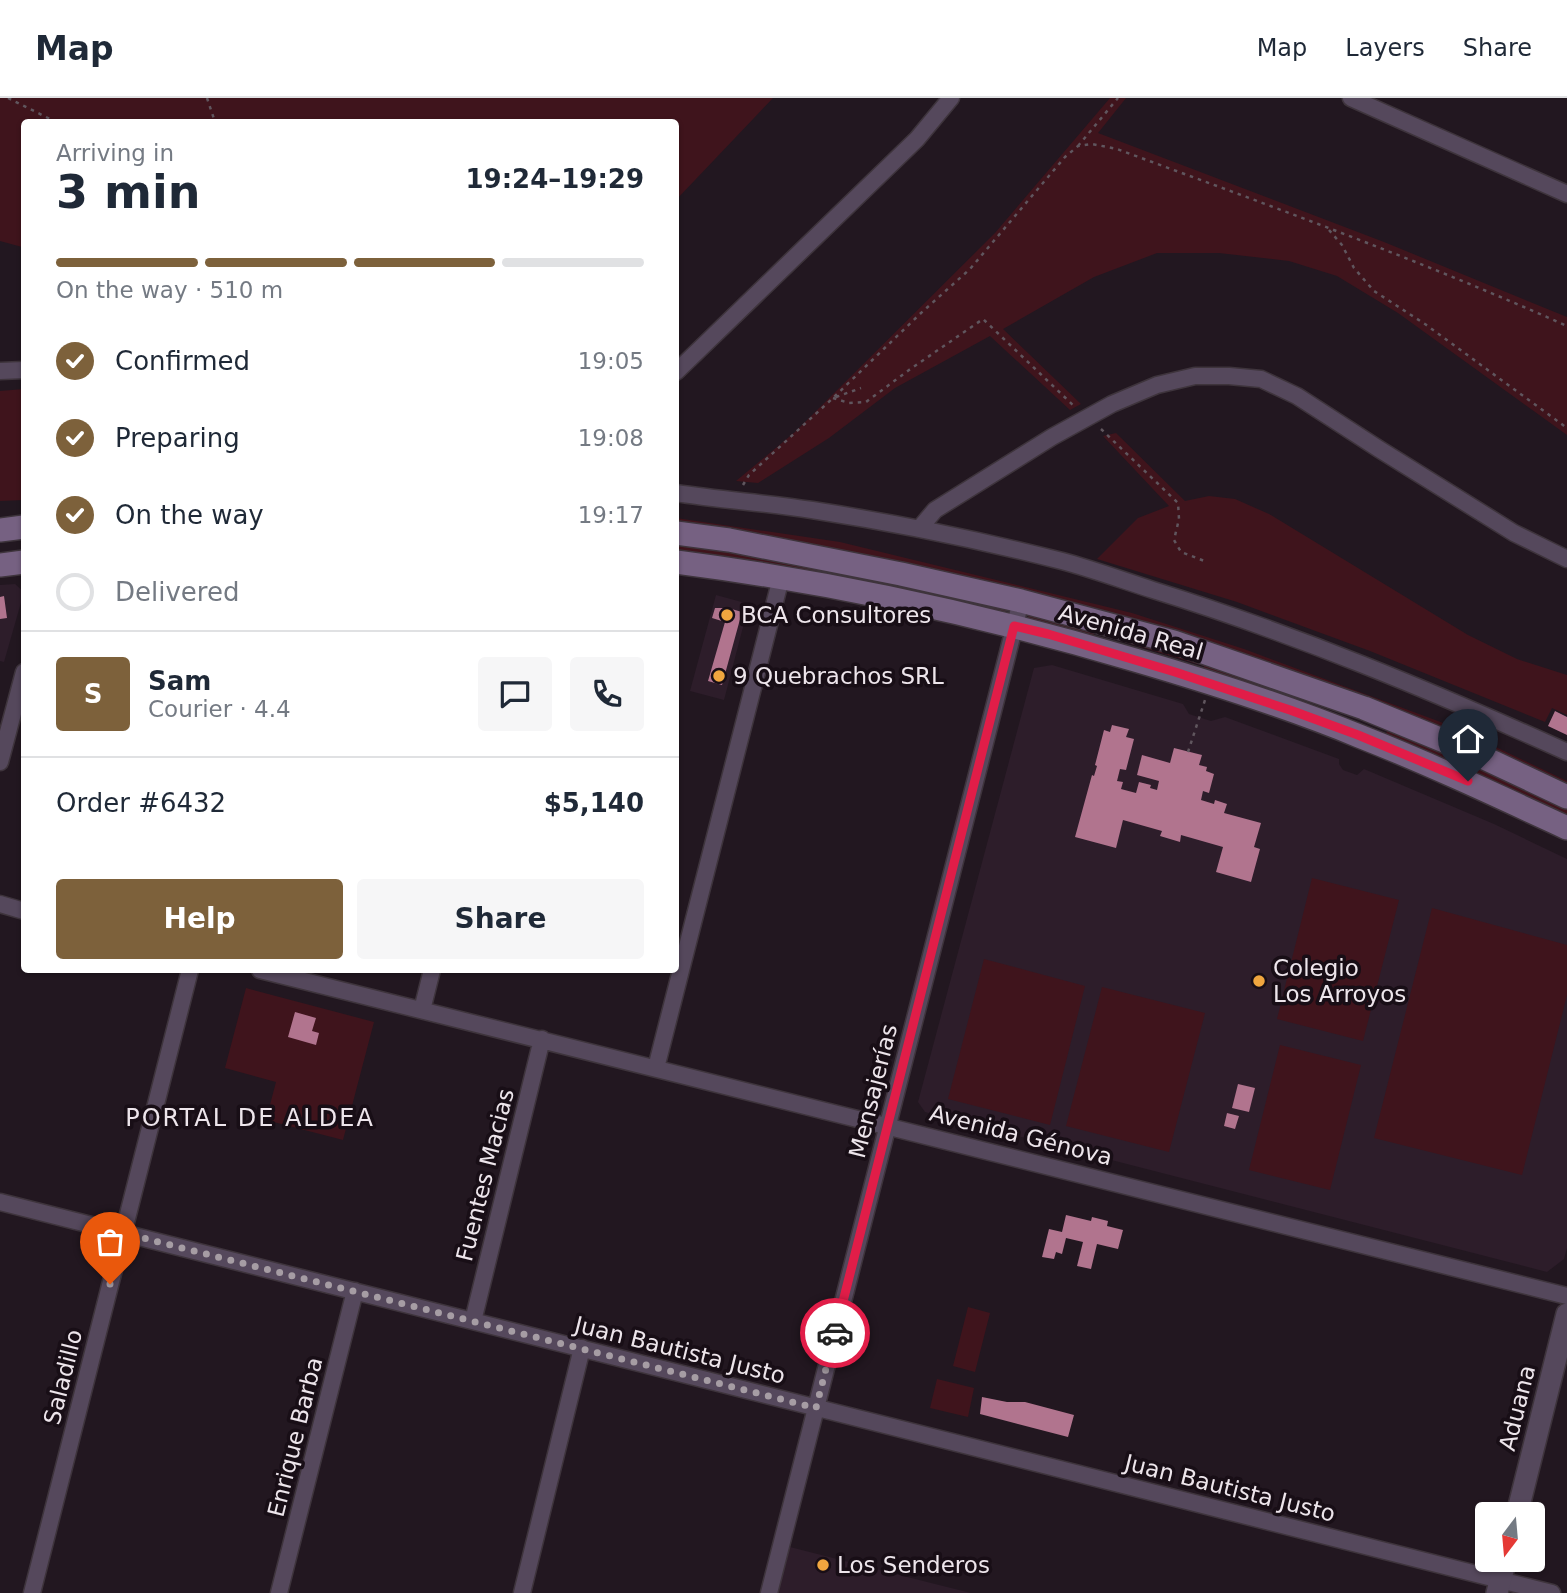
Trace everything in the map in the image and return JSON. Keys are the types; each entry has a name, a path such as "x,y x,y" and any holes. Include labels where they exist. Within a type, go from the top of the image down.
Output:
{"main road":[{"path":"0,530 21,527"},
{"name":"Avenida Real","path":"679,533 802,554 1021,601 1174,642 1364,708 1476,754 1567,797"},
{"path":"0,565 21,562"},
{"name":"Avenida Real","path":"679,562 836,587 935,607 1060,638 1210,683 1358,735 1468,781 1567,828"}],"street":[{"path":"679,369 908,148 951,98"},
{"path":"1351,98 1567,194"},
{"path":"0,371 21,370"},
{"path":"919,529 934,510 1112,404 1157,385 1195,376 1229,376 1261,379 1297,396 1514,533 1567,559"},
{"path":"679,493 809,509 919,529 1063,562 1195,603 1348,658 1567,752"},
{"path":"656,1068 781,578"},
{"name":"Mensajerías","path":"769,1593 1021,601"},
{"path":"0,762 21,682"},
{"path":"0,904 21,910"},
{"name":"Saladillo","path":"32,1593 189,973"},
{"name":"Avenida Génova","path":"272,973 1567,1296"},
{"path":"422,1010 431,973"},
{"name":"Fuentes Macias","path":"473,1321 542,1040"},
{"name":"Juan Bautista Justo","path":"0,1202 1501,1577 1552,1593"},
{"name":"Enrique Barba","path":"279,1593 355,1291"},
{"name":"Aduana","path":"1520,1502 1567,1314"},
{"path":"523,1593 582,1348"}],"path":[{"path":"8,98 49,119"},
{"path":"206,98 214,119"},
{"path":"732,501 749,475 970,269 1118,98"},
{"path":"1078,146 1092,144 1117,149 1503,297 1567,326"},
{"path":"1326,228 1342,245 1354,268 1374,291 1425,324 1567,428"},
{"path":"833,398 849,403 866,402 983,320 1113,439 1178,503 1179,519 1174,540 1181,552 1207,562"},
{"path":"833,398 861,388"},
{"path":"1188,752 1210,683"}],"shaded area":[{"path":"0,98 773,98 679,197 679,119 21,119 21,247 0,241"},
{"path":"1110,98 1126,98 1098,133 1384,242 1567,317 1567,435 1398,313 1337,276 1289,261 1219,253 1157,253 1094,277 1003,329 1081,404 1070,410 990,336 895,388 829,438 758,483 736,481 795,432 995,233"},
{"path":"21,389 21,500 0,501 0,391"},
{"path":"1116,433 1185,501 1209,496 1235,499 1269,514 1468,635 1517,659 1567,675 1567,715 1552,708 1545,722 1370,651 1237,602 1097,559 1138,518 1169,506 1103,436"},
{"path":"679,518 840,542 1132,613 1244,649 1454,727 1567,781 1567,797 1174,642 679,534"},
{"path":"679,537 1007,606 1005,614 679,557"},
{"path":"15,584 21,589 21,602 4,662 0,661 0,585"},
{"path":"716,595 749,604 724,700 690,691"},
{"path":"1033,611 1279,684 1277,693 1386,734 1389,725 1567,806 1567,823 1201,674 1204,666 1095,633 1091,641 1027,620 1029,613"},
{"name":"Colegio Los Arroyos","path":"1052,665 1183,704 1189,714 1211,721 1225,717 1339,759 1343,770 1357,775 1364,769 1494,824 1567,859 1567,1248 1564,1259 1547,1272 925,1112 918,1102 1034,668"},
{"path":"1312,878 1399,900 1363,1041 1277,1019"},
{"path":"1432,908 1567,945 1567,995 1522,1175 1374,1138"},
{"path":"984,959 1085,986 1050,1125 948,1099"},
{"path":"1102,987 1205,1013 1169,1152 1066,1126"},
{"path":"246,988 374,1022 343,1140 266,1120 276,1082 225,1068"},
{"path":"1280,1045 1361,1065 1330,1190 1249,1170"},
{"path":"968,1307 990,1313 975,1372 953,1366"},
{"path":"937,1379 974,1388 968,1417 930,1408"},
{"name":"Los Senderos","path":"790,1547 931,1583 971,1593 778,1593"}],"building":[{"path":"4,596 7,618 0,619 0,597"},
{"path":"715,608 742,612 722,685 708,681 725,622 712,618"},
{"path":"1555,711 1567,717 1567,735 1548,726"},
{"path":"1112,725 1129,729 1126,737 1134,739 1126,770 1120,769 1117,781 1123,782 1121,789 1136,793 1139,782 1151,785 1150,788 1157,790 1159,781 1137,775 1142,755 1170,763 1174,748 1202,755 1199,765 1207,767 1206,771 1214,774 1209,793 1203,791 1201,800 1214,804 1215,800 1227,804 1224,813 1261,823 1254,847 1260,849 1251,882 1216,872 1223,847 1181,835 1180,842 1160,836 1162,831 1123,820 1116,848 1075,837 1092,775 1094,776 1097,766 1095,765 1104,730 1110,732"},
{"path":"295,1012 316,1018 312,1031 319,1033 316,1045 288,1037"},
{"path":"1238,1084 1255,1088 1249,1112 1232,1108"},
{"path":"1227,1113 1239,1116 1235,1129 1224,1126"},
{"path":"1066,1215 1091,1221 1092,1217 1108,1221 1107,1226 1123,1230 1118,1249 1097,1244 1091,1269 1077,1266 1083,1242 1066,1238 1062,1254 1056,1252 1054,1259 1042,1257 1049,1229 1062,1232"},
{"path":"982,1397 1025,1402 1074,1415 1068,1437 980,1414"}],"way so far":[{"path":"110,1284 123,1233 816,1408 835,1333"}],"place":[{"name":"BCA Consultores","path":"727,615"},
{"name":"9 Quebrachos SRL","path":"719,676"},
{"name":"Colegio Los Arroyos","path":"1259,981"},
{"name":"Los Senderos","path":"823,1565"}],"district":[{"name":"PORTAL DE ALDEA","path":"250,1118"}],"route":[{"path":"835,1333 1014,626 1175,672 1290,710 1468,781"}]}
